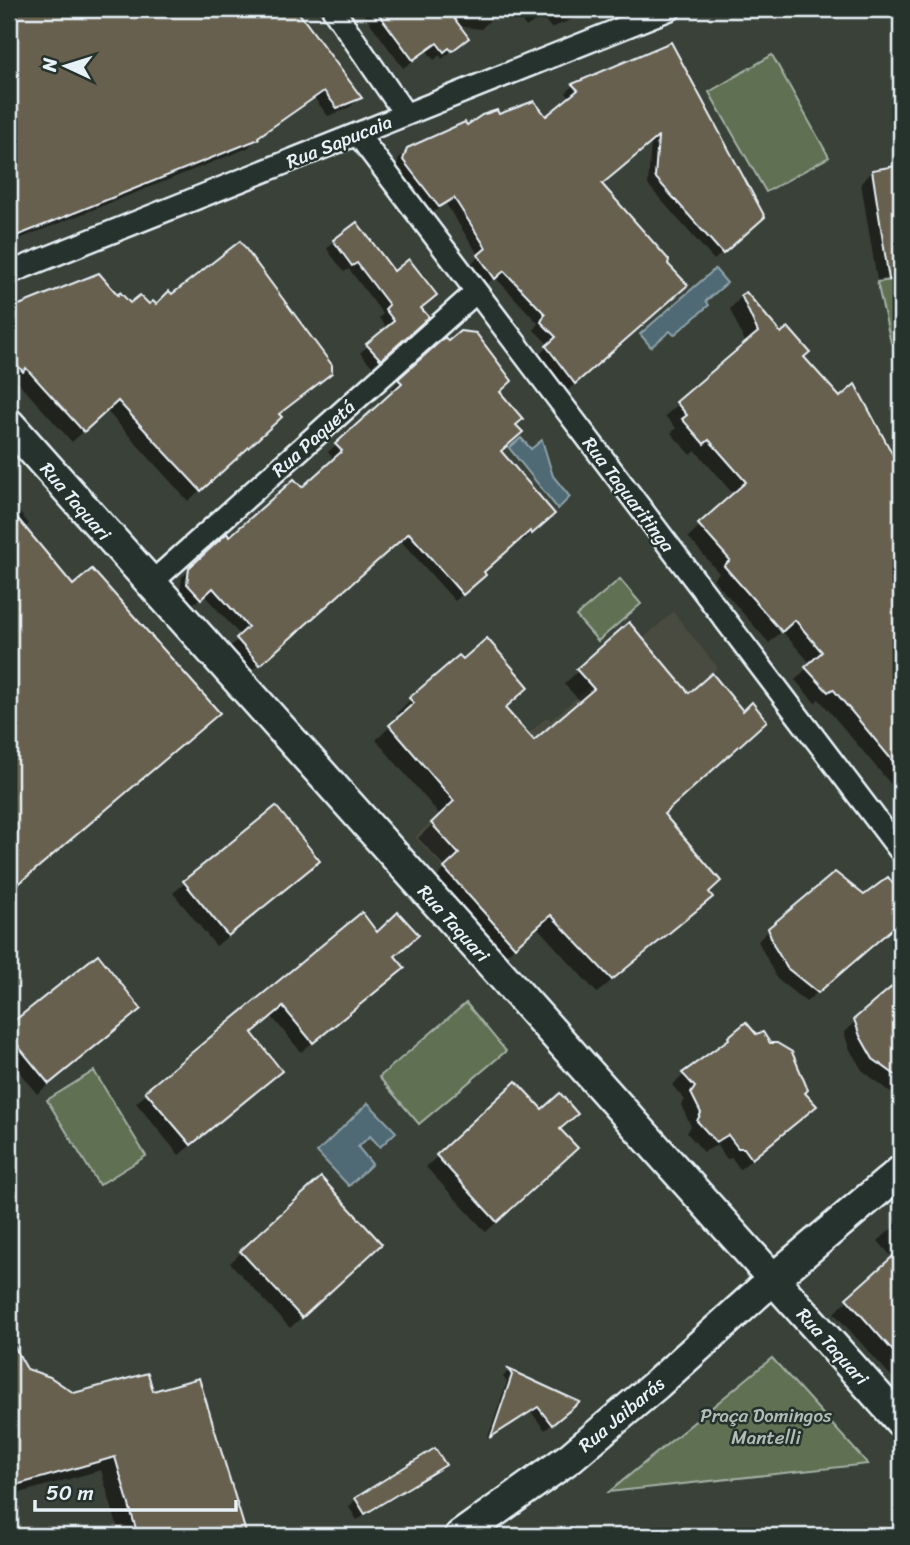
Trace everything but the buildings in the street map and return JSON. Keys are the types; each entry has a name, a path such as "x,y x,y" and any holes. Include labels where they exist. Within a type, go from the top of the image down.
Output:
{"main road":[{"name":"Rua Taquari","path":"9,424 901,1422"},
{"name":"Rua Jaibarás","path":"460,1536 570,1457 901,1171"}],"street":[{"path":"333,9 405,114"},
{"name":"Rua Sapucaia","path":"9,274 670,9"},
{"name":"Rua Taquaritinga","path":"358,135 901,852"},
{"name":"Rua Paquetá","path":"150,584 476,292"}],"shaded area":[{"path":"673,612 718,668 589,783 574,754 444,868 415,837 547,717 551,720"}],"green space":[{"path":"772,55 829,157 766,192 709,92"},
{"path":"901,279 901,342 891,343 877,282"},
{"path":"620,579 641,604 598,641 576,616"},
{"path":"466,1003 506,1051 419,1124 379,1077"},
{"path":"94,1071 146,1156 99,1185 47,1100"},
{"name":"Praça Domingos Mantelli","path":"772,1358 868,1464 609,1492"}],"water":[{"path":"715,269 727,283 706,301 709,305 674,335 670,331 651,347 640,334"},
{"path":"521,438 531,449 542,440 553,476 570,497 558,509 509,448"},
{"path":"368,1103 396,1132 380,1147 370,1136 358,1147 372,1164 349,1186 317,1152"}]}
